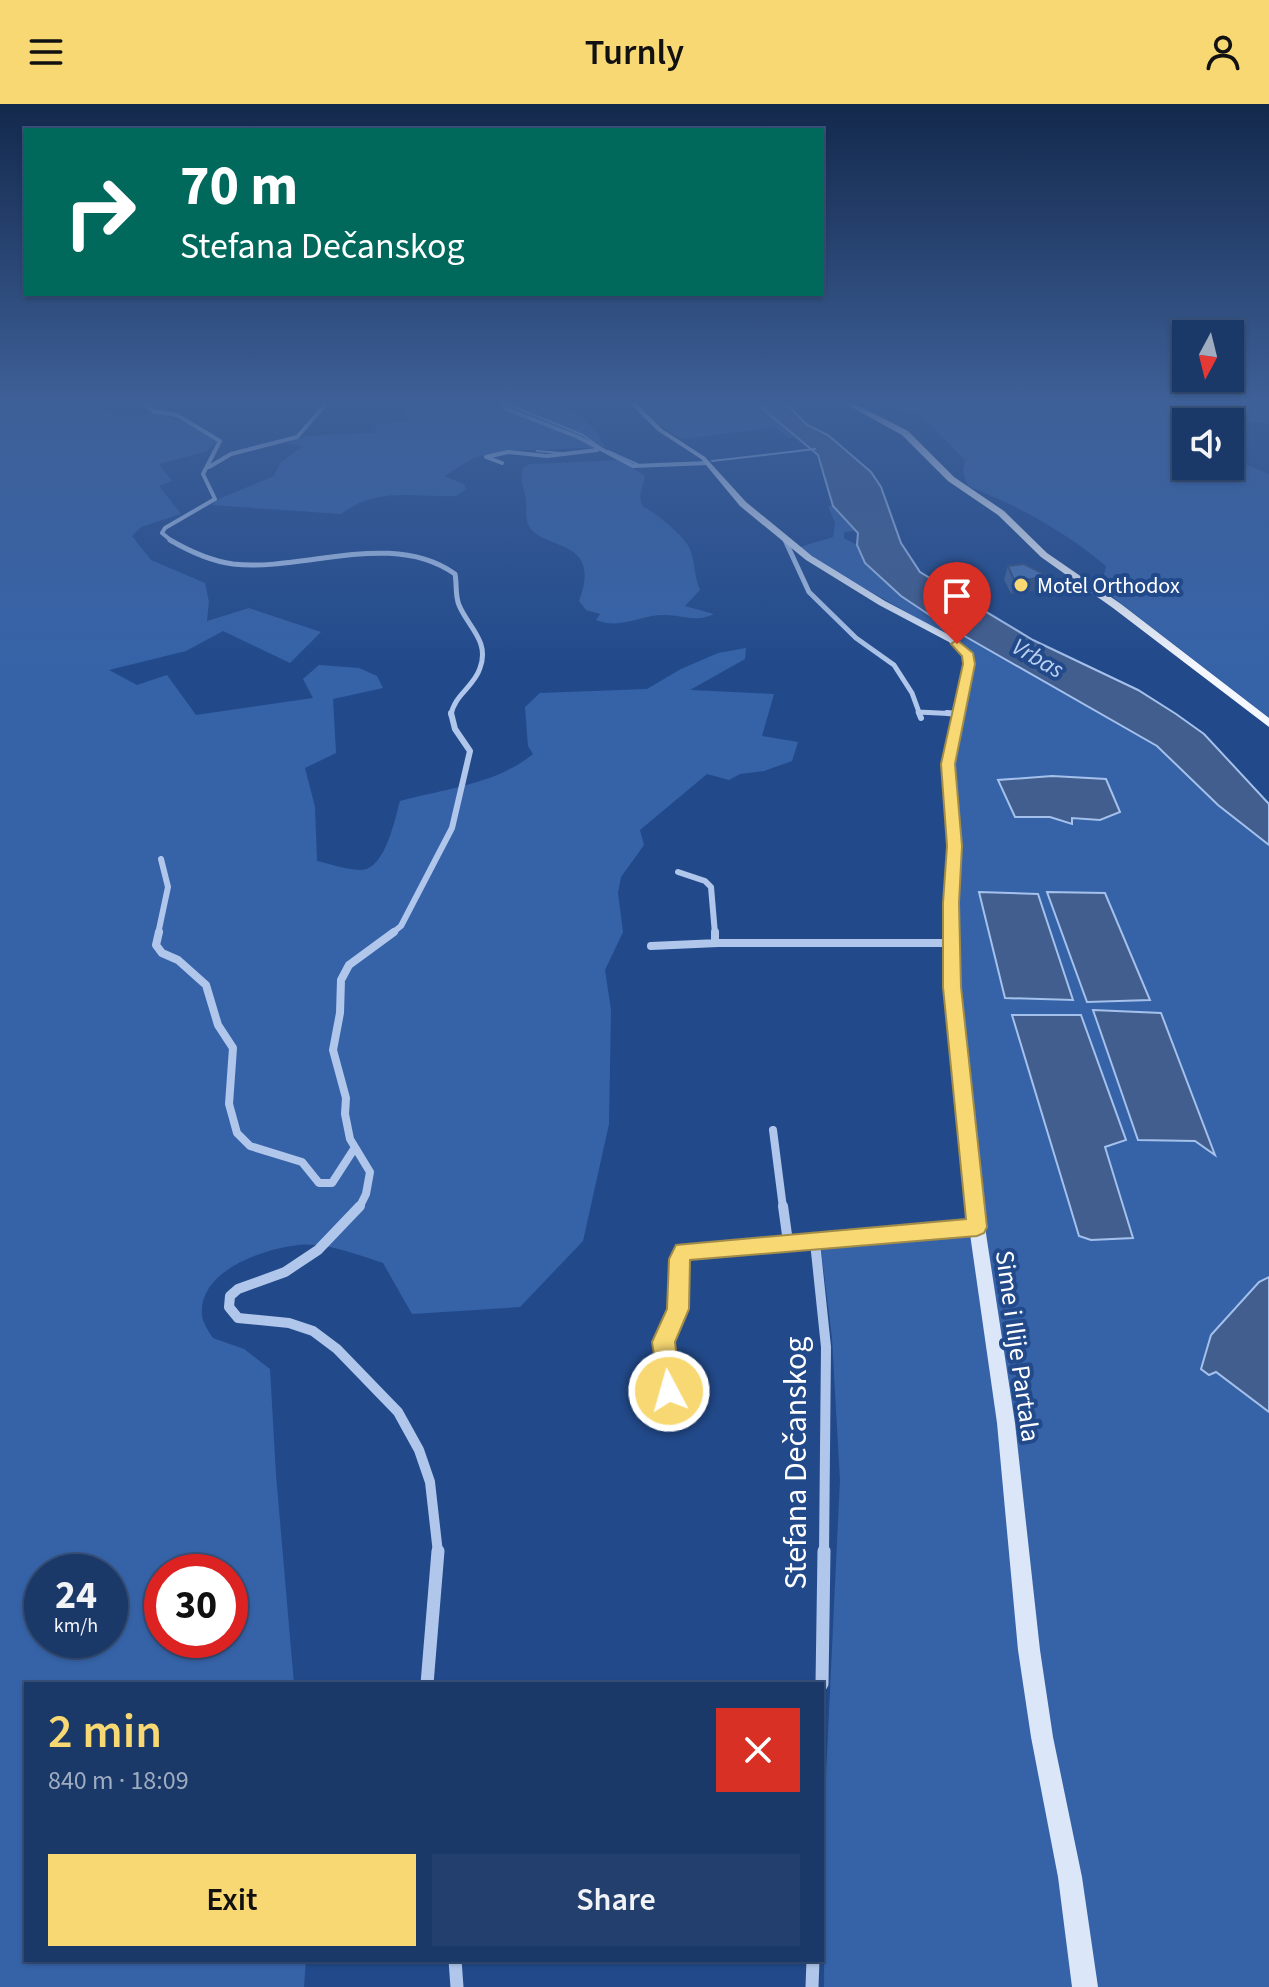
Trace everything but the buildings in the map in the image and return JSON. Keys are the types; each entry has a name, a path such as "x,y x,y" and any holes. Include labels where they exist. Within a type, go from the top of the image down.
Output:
{"main road":[{"path":"969,491 998,510 1044,555 1117,606 1269,724"}],"street":[{"path":"211,491 215,499 162,531 170,541 235,564 372,554 441,564 455,574 459,606 482,638 481,670 470,686 456,697 450,710 451,722 470,751 452,828 401,926 349,965 341,980 340,1013 333,1050 344,1087 345,1114 354,1149 370,1172 366,1196 359,1209 307,1260 289,1271 238,1290 229,1298 228,1304 232,1314 238,1318 305,1327 332,1346 388,1399 402,1419 426,1471 436,1500 439,1523 439,1560 427,1682"},
{"name":"Sime i Ilije Partala","path":"732,491 785,540 830,572 952,640 968,656 969,669 948,764 955,846 951,903 956,1034 977,1227 1006,1423 1029,1650 1042,1737 1070,1877 1085,1987"},
{"path":"785,540 809,592 856,638 894,665 912,693 920,715 959,714"},
{"path":"161,859 168,887 156,945 162,953 178,960 206,985 218,1025 233,1048 229,1104 237,1133 250,1146 302,1162 319,1183 332,1183 354,1149"},
{"path":"678,872 708,883 713,891 715,941 719,943"},
{"path":"651,946 953,943"},
{"path":"773,1130 788,1242"},
{"path":"669,1391 664,1342 678,1309 681,1255 687,1250 977,1227"},
{"name":"Stefana Dečanskog","path":"815,1242 826,1347 822,1682"},
{"path":"455,1962 457,1987"},
{"path":"812,1987 813,1962"}],"shaded area":[{"path":"0,491 163,491 181,514 141,527 132,536 151,560 205,583 209,602 207,621 249,608 321,632 290,663 223,631 186,651 109,670 137,685 167,675 196,715 313,698 303,679 319,665 359,668 377,676 383,688 333,699 336,753 305,768 315,807 317,861 356,870 369,868 383,853 400,801 487,779 533,754 528,746 525,707 540,693 647,689 681,669 718,653 746,648 745,659 690,690 774,694 762,736 798,742 792,761 764,771 740,774 729,780 707,774 640,830 644,845 621,877 618,893 623,932 605,970 611,1010 609,1124 583,1241 520,1307 412,1314 383,1263 320,1245 284,1247 251,1257 235,1265 210,1286 203,1300 202,1316 213,1338 244,1349 270,1369 294,1682 24,1682 24,1962 306,1962 304,1987 0,1987"},
{"path":"238,491 464,491 457,496 383,497 355,505 341,514 212,505 216,500"},
{"path":"524,491 641,491 642,506 668,524 689,547 700,590 685,606 714,614 696,618 655,616 622,623 596,620 600,614 586,610 579,601 584,580 583,565 577,555 567,548 535,533 528,524"},
{"path":"979,491 1269,491 1269,718 1101,588 1106,566 1040,520"},
{"path":"828,506 833,506 855,531 844,532 844,538 857,545 866,563 887,583 940,622 1157,746 1218,804 1269,845 1269,1987 824,1987 826,1774 840,1480 832,1338 820,1241 976,1227 958,1063 948,764 971,655 957,641 833,570 800,547 833,537 835,523"}],"water":[{"name":"Vrbas","path":"829,491 882,491 901,543 920,572 1033,640 1138,690 1204,734 1269,804 1269,845 1218,805 1157,746 940,622 901,596 865,563 857,545 858,533 833,506"},
{"path":"1052,776 1106,779 1120,812 1100,820 1072,818 1072,824 1050,817 1015,817 998,780"},
{"path":"979,892 1038,894 1073,1000 1005,998"},
{"path":"1047,892 1105,893 1150,1000 1087,1002"},
{"path":"1093,1010 1161,1013 1215,1155 1195,1141 1138,1140"},
{"path":"1012,1015 1081,1015 1126,1140 1105,1147 1133,1238 1091,1240 1079,1236"},
{"path":"1269,1277 1269,1412 1216,1372 1209,1375 1201,1369 1211,1335 1259,1282"}],"place":[{"name":"Motel Orthodox","path":"1021,585"}],"route":[{"path":"669,1391 664,1342 678,1309 680,1259 687,1250 977,1227 951,970 955,846 948,764 969,664 968,656 957,644"}]}
